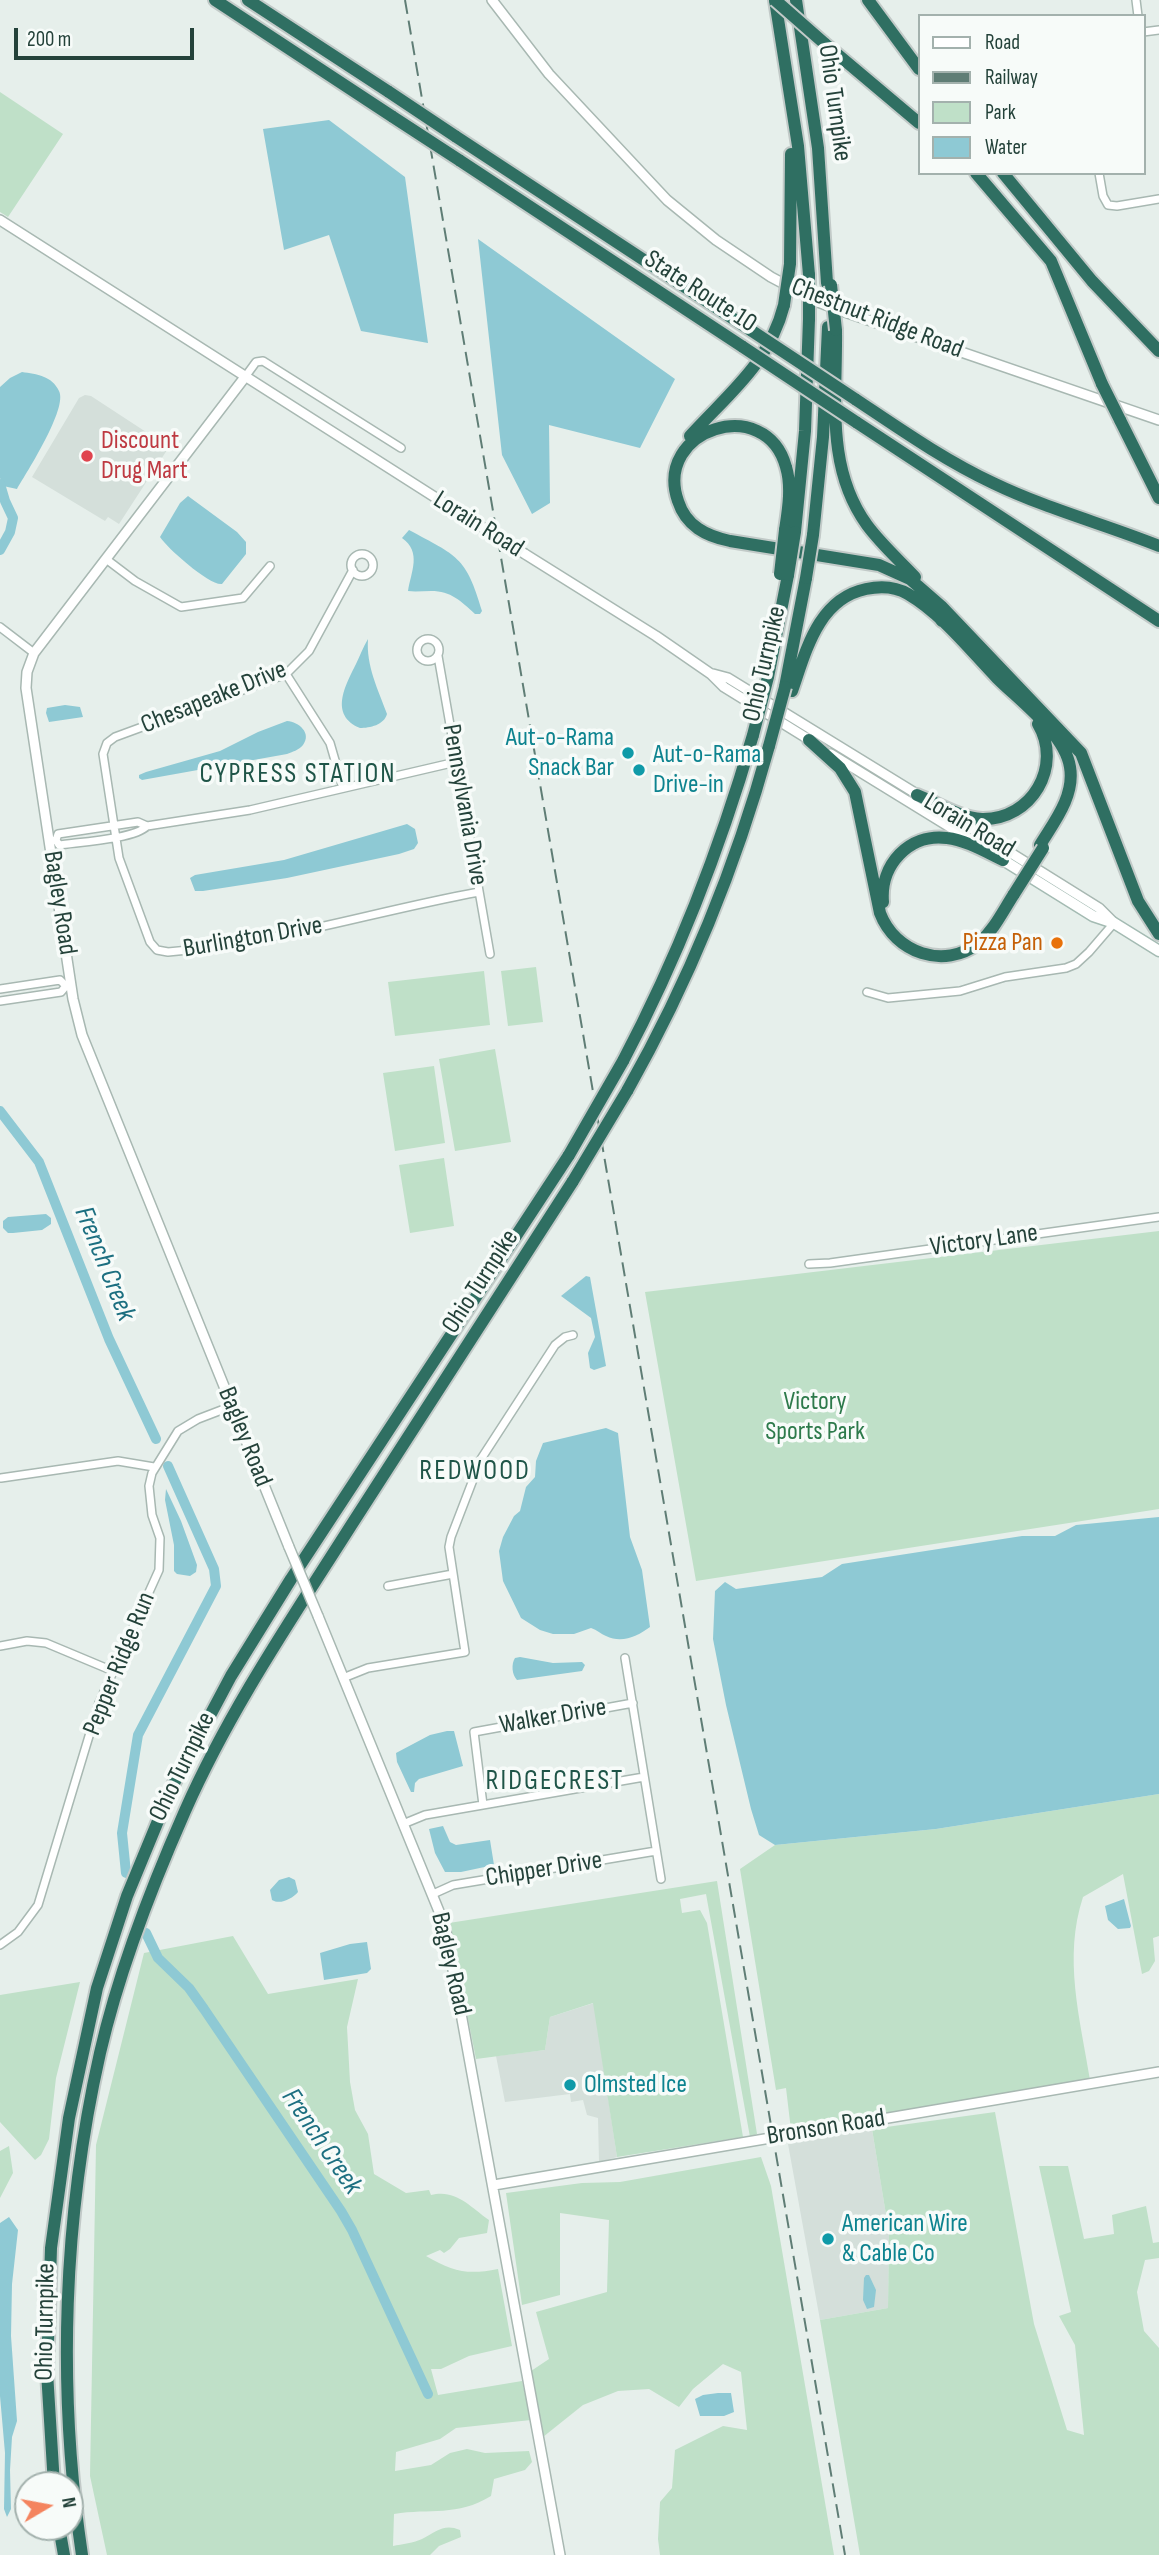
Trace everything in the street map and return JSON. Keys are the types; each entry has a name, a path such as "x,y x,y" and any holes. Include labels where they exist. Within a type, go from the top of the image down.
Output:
{"highway":[{"name":"State Route 10","path":"215,0 1159,621"},
{"name":"State Route 10","path":"248,0 945,458 993,484 1039,503 1159,546"},
{"path":"775,0 918,122"},
{"name":"Ohio Turnpike","path":"53,2471 47,2372 53,2235 69,2118 97,1988 127,1896 172,1787 231,1676 291,1579 569,1155 623,1061 696,906 726,823 753,735 776,641 775,621 806,431 809,319 805,211 775,0"},
{"name":"Ohio Turnpike","path":"82,2555 72,2487 67,2378 69,2262 84,2138 98,2063 129,1955 186,1808 231,1719 282,1634 573,1181 627,1091 672,1004 704,933 736,850 788,689 813,535 832,328 816,126 796,0"},
{"path":"868,0 918,68"},
{"path":"792,105 790,264 784,305 777,329 758,364 691,434 677,453 670,478 675,509 690,529 715,543 858,565 889,573 918,591 942,621 1058,740 1067,756 1071,779 1067,797 1042,846"},
{"path":"978,175 1051,261 1101,384 1159,498"},
{"path":"1005,175 1092,281 1159,351"},
{"path":"832,328 835,433 843,479 867,524 1075,745 1086,763 1138,901 1159,933"},
{"path":"790,531 788,475 782,456 770,440 753,430 728,426 711,430 689,445 677,467 676,495 685,516 703,533 738,543 879,565 910,579 942,606"},
{"path":"788,689 816,628 828,610 849,595 872,588 898,590 914,598 942,621"},
{"path":"917,795 978,819 1005,816 1028,802 1042,782 1047,753 1041,729 1023,704"},
{"path":"809,740 840,768 855,792 880,914 888,930 902,944 919,953 950,956 976,945 989,933 1070,804 1077,778 1072,753 1053,724"},
{"path":"1003,860 951,838 938,837 921,841 902,852 889,868 883,885 884,907 893,927 906,940 928,950 945,951 962,946 977,936 1012,893"}],"main road":[{"name":"Lorain Road","path":"1003,860 1093,916 1114,923 1159,951"}],"street":[{"name":"Chestnut Ridge Road","path":"492,0 550,74 667,200 708,234 771,277 818,302 845,312 1159,420"},
{"path":"1099,175 1104,199 1108,205 1159,199"},
{"name":"Lorain Road","path":"0,220 525,554 711,674 724,687 1003,860"},
{"path":"245,377 256,362 263,361 401,447"},
{"name":"Bagley Road","path":"245,377 34,653 27,672 26,688 53,840 69,986 85,1044 445,1925 560,2555"},
{"path":"106,558 140,585 184,607 243,598 270,566"},
{"name":"Chesapeake Drive","path":"114,825 103,754 109,740 286,674 309,651 353,570"},
{"path":"0,627 34,653"},
{"name":"Pennsylvania Drive","path":"438,656 490,954"},
{"path":"286,674 333,749 343,788"},
{"name":"Lorain Road","path":"711,674 728,678 835,744 1099,908 1114,923"},
{"path":"830,754 835,744"},
{"path":"147,826 138,822 114,825 58,834 53,840 59,845 137,833 147,826 250,810 457,762"},
{"name":"Burlington Drive","path":"114,825 121,864 150,942 153,947 164,952 274,938 407,905 479,892"},
{"path":"867,992 888,998 960,991 1005,977 1066,968 1076,964 1089,952 1114,923"},
{"path":"0,989 60,980 69,986 61,992 0,1002"},
{"name":"Victory Lane","path":"809,1264 1159,1217"},
{"path":"343,1678 368,1668 465,1652 449,1547 481,1458 555,1345 565,1337 573,1335"},
{"name":"Pepper Ridge Run","path":"1,1945 18,1932 38,1905 99,1703 159,1570 160,1538 152,1515 149,1486 155,1467 178,1431 198,1419 232,1406"},
{"path":"0,1486 0,1477 118,1461 155,1467"},
{"path":"388,1586 453,1574"},
{"path":"0,1646 27,1641 46,1643 113,1671"},
{"path":"625,1658 661,1879"},
{"name":"Walker Drive","path":"483,1805 474,1732 633,1703"},
{"path":"403,1824 425,1815 645,1777"},
{"name":"Chipper Drive","path":"433,1894 453,1885 656,1851"},
{"name":"Bronson Road","path":"494,2185 1159,2071"}],"shaded area":[{"path":"91,396 169,447 119,524 108,517 105,521 32,477 79,398"},
{"path":"594,2003 617,2157 599,2162 598,2118 587,2115 583,2100 571,2102 570,2094 505,2102 496,2056 545,2050 550,2017"},
{"path":"872,2129 889,2233 888,2308 820,2320 788,2144"}],"green space":[{"path":"0,92 63,134 8,217 0,212"},
{"path":"536,967 543,1022 508,1026 501,971"},
{"path":"484,971 490,1025 395,1036 388,982"},
{"path":"495,1049 511,1142 455,1151 439,1059"},
{"path":"434,1066 445,1143 395,1151 383,1073"},
{"path":"444,1158 454,1226 410,1233 399,1165"},
{"name":"Victory Sports Park","path":"1159,1231 1159,1509 696,1581 645,1292"},
{"path":"1159,1794 1159,1936 1153,1938 1155,1961 1149,1971 1142,1974 1123,1874 1083,1897 1077,1920 1074,1943 1075,1988 1090,2080 791,2130 786,2088 776,2090 740,1869 775,1845 936,1829"},
{"path":"717,1881 757,2134 750,2137 706,1894 680,1899 682,1913 700,1910 707,1923 743,2137 617,2157 593,2003 550,2017 545,2050 476,2059 449,1923"},
{"path":"233,1936 268,1994 358,1979 347,2027 350,2082 355,2110 368,2134 374,2174 406,2193 429,2190 431,2195 448,2194 468,2204 489,2220 487,2233 459,2238 444,2253 440,2250 426,2256 444,2266 461,2271 498,2269 512,2346 469,2356 441,2369 431,2369 438,2395 522,2381 531,2420 456,2428 440,2439 396,2452 395,2471 431,2465 450,2453 467,2449 485,2453 529,2451 532,2462 525,2470 494,2479 491,2496 479,2503 443,2511 394,2514 393,2546 419,2540 449,2527 460,2530 461,2537 439,2546 430,2555 107,2555 90,2476 96,2145 144,1953"},
{"path":"80,1982 56,2078 49,2139 41,2155 35,2160 0,2122 0,1995"},
{"path":"995,2112 1034,2324 1067,2430 1084,2435 1075,2345 1059,2316 1071,2312 1039,2166 1068,2166 1084,2239 1114,2234 1112,2215 1146,2206 1153,2243 1159,2242 1159,2258 1145,2260 1137,2292 1144,2331 1159,2348 1159,2555 860,2555 820,2320 888,2308 889,2233 872,2129"},
{"path":"9,2146 13,2173 0,2198 0,2151"},
{"path":"761,2157 771,2186 834,2555 660,2555 660,2502 672,2488 675,2450 723,2426 747,2430 741,2372 723,2364 693,2389 679,2407 649,2389 618,2391 583,2405 543,2437 531,2371 549,2359 536,2312 607,2292 609,2220 560,2213 560,2295 522,2305 506,2193 582,2183 620,2182"}],"water":[{"path":"329,120 405,177 428,343 361,331 329,235 284,250 263,129"},
{"path":"478,239 675,379 640,448 549,425 550,503 532,514 502,455"},
{"path":"22,372 48,379 59,391 60,399 58,411 45,440 17,489 3,486 0,478 0,387"},
{"path":"188,496 237,532 246,542 246,554 222,584 199,573 160,537 180,503"},
{"path":"409,530 449,553 465,568 482,611 480,614 475,614 460,601 444,593 408,591 414,563 412,550 402,538"},
{"path":"368,639 371,668 387,714 380,723 360,728 345,716 342,699"},
{"path":"65,705 80,707 83,717 49,722 47,708"},
{"path":"287,721 300,726 306,736 303,745 287,754 142,780 139,778 139,775 146,772 220,751"},
{"path":"407,824 415,829 418,843 414,849 399,854 287,878 203,891 195,891 190,878 284,860"},
{"path":"46,1214 51,1218 51,1224 42,1230 8,1233 3,1228 3,1221 8,1217"},
{"path":"586,1276 590,1277 606,1366 594,1370 590,1368 588,1353 595,1337 591,1318 561,1296"},
{"path":"606,1428 618,1433 630,1537 642,1570 650,1627 624,1639 612,1638 591,1628 574,1634 553,1634 540,1630 521,1618 503,1581 499,1551 514,1516 520,1511 526,1487 535,1477 536,1461 543,1443"},
{"path":"166,1489 197,1565 196,1572 190,1576 174,1571 174,1545 165,1500"},
{"path":"1159,1517 1159,1794 936,1829 775,1845 759,1835 726,1705 713,1639 715,1591 725,1582 736,1589 822,1577 842,1564 1022,1536 1055,1536 1076,1525"},
{"path":"515,1658 553,1663 582,1662 585,1665 582,1671 517,1680 513,1663"},
{"path":"454,1731 463,1766 419,1779 415,1783 414,1792 411,1792 397,1762 396,1753 430,1735"},
{"path":"443,1826 450,1842 456,1845 490,1840 494,1865 461,1872 445,1872 435,1853 429,1829"},
{"path":"289,1877 295,1880 298,1892 286,1900 272,1900 270,1890 279,1880"},
{"path":"1124,1899 1131,1926 1118,1929 1108,1920 1105,1906"},
{"path":"367,1942 371,1969 367,1973 324,1980 320,1953"},
{"path":"9,2217 18,2230 12,2284 11,2336 17,2421 12,2437 11,2509 7,2517 4,2509 5,2453 0,2396 0,2223"},
{"path":"866,2275 869,2275 876,2290 874,2307 867,2309 863,2300"},
{"path":"718,2393 731,2393 734,2412 724,2416 700,2416 695,2399"}],"waterway":[{"name":"French Creek","path":"0,484 13,518 10,532 0,550"},
{"name":"French Creek","path":"0,1111 39,1162 109,1339 156,1439"},
{"name":"French Creek","path":"126,1873 122,1833 138,1735 216,1586 214,1569 168,1466"},
{"name":"French Creek","path":"146,1933 158,1958 189,1988 341,2211 428,2394"}],"railway":[{"path":"405,0 845,2555"}],"place":[{"name":"Discount Drug Mart","path":"87,456"},
{"name":"Aut-o-Rama Snack Bar","path":"628,753"},
{"name":"Aut-o-Rama Drive-in","path":"639,770"},
{"name":"Pizza Pan","path":"1057,943"},
{"name":"Olmsted Ice","path":"570,2085"},
{"name":"American Wire & Cable Co","path":"828,2239"}],"district":[{"name":"CYPRESS STATION","path":"298,775"},
{"name":"REDWOOD","path":"475,1472"},
{"name":"RIDGECREST","path":"555,1782"}]}
